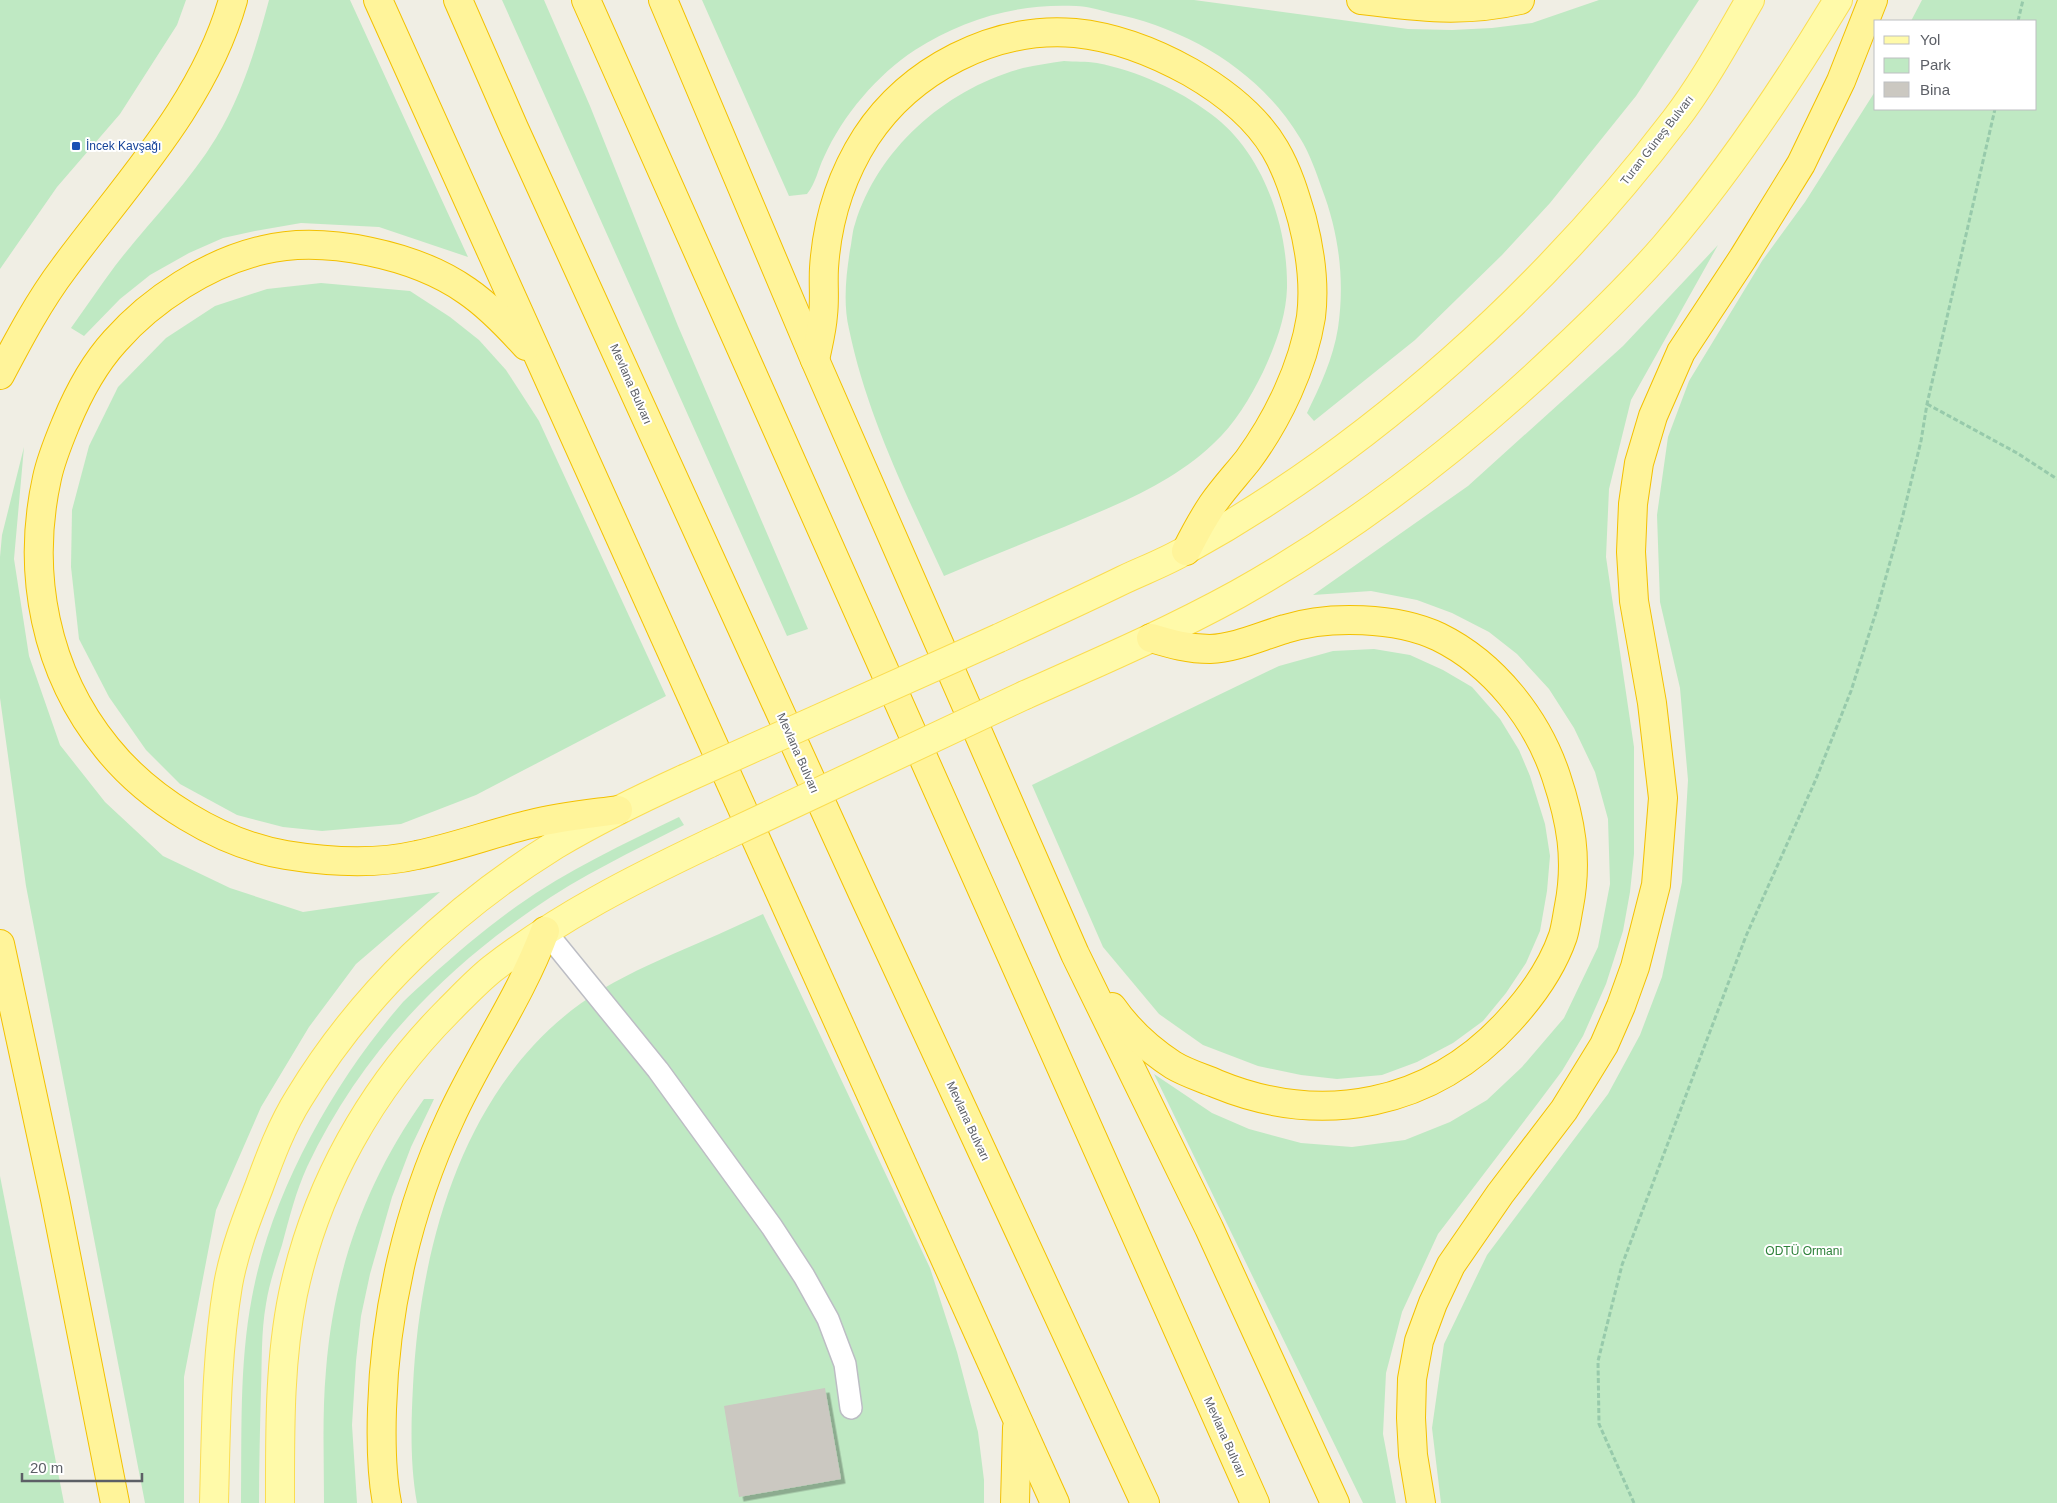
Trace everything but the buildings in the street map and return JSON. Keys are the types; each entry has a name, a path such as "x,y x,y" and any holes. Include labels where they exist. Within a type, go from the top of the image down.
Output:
{"highway":[{"path":"0,376 36,309 62,270 171,126 196,86 216,44 233,0"},
{"path":"378,0 1055,1503"},
{"name":"Mevlana Bulvarı","path":"458,0 522,146 842,849 1145,1503"},
{"name":"Mevlana Bulvarı","path":"586,0 1255,1503"},
{"path":"663,0 814,360 1075,954 1209,1228 1335,1503"},
{"path":"1361,0 1435,9 1492,7 1520,0"},
{"path":"1421,1503 1413,1446 1411,1418 1412,1379 1419,1342 1433,1303 1451,1265 1500,1194 1564,1110 1604,1045 1635,967 1656,885 1663,798 1652,703 1634,601 1631,552 1633,504 1639,463 1653,416 1681,352 1743,258 1801,164 1841,81 1873,0"},
{"path":"814,360 824,312 824,269 829,228 836,199 848,170 866,137 888,107 913,84 958,57 979,47 1026,34 1073,33 1111,39 1143,49 1168,60 1212,84 1236,103 1255,122 1274,147 1287,172 1299,209 1308,242 1312,279 1311,315 1304,350 1272,423 1249,458 1212,505 1186,551"},
{"path":"544,366 504,321 466,290 422,267 383,255 348,247 304,246 266,249 234,259 207,272 172,292 140,317 114,341 90,376 72,408 47,477 42,508 38,544 38,575 44,616 67,685 80,711 119,763 141,784 196,822 228,837 281,854 330,860 369,862 416,856 531,824 618,810"},
{"path":"1075,954 1126,1027 1174,1066 1233,1090 1279,1103 1324,1106 1379,1100 1415,1089 1452,1069 1492,1039 1524,1004 1546,972 1564,934 1573,886 1573,846 1566,808 1550,757 1524,713 1504,687 1473,658 1438,637 1399,623 1363,619 1290,627 1232,645 1212,649 1183,648 1151,638"},
{"path":"387,1503 382,1460 383,1385 392,1310 411,1226 432,1161 450,1119 532,966 545,931"},
{"path":"0,944 55,1199 115,1503"},
{"path":"1015,1503 1017,1419"}],"main road":[{"name":"Turan Güneş Bulvarı","path":"214,1503 220,1345 228,1282 246,1219 264,1171 298,1100 336,1040 385,983 442,928 504,878 556,844 618,810 684,779 999,638 1186,551 1304,478 1423,386 1569,246 1677,118 1750,0"},
{"path":"280,1503 280,1438 289,1318 305,1248 321,1202 340,1157 365,1114 396,1070 428,1030 491,970 545,931 628,882 1025,695 1151,638 1238,594 1334,535 1424,470 1470,434 1553,360 1623,291 1665,246 1746,143 1838,0"}],"lane":[{"path":"545,931 658,1070 772,1227 804,1276 828,1319 842,1355 851,1408"}],"path":[{"path":"2018,20 2023,0"},
{"path":"1634,1503 1599,1424 1598,1361 1622,1265 1746,936 1816,779 1851,691 1902,519 1995,110"},
{"path":"1927,404 2017,453 2057,479"}],"green space":[{"path":"0,0 186,0 177,25 120,114 57,187 0,269"},
{"path":"269,0 350,0 468,257 379,227 301,223 255,231 223,238 189,253 150,275 120,299 84,336 71,328 115,266 205,155 225,122 241,88"},
{"path":"502,0 544,0 590,106 678,326 808,629 787,636"},
{"path":"702,0 1194,0 1408,29 1452,30 1532,23 1599,0 1699,0 1636,96 1550,203 1502,255 1415,340 1314,421 1307,413 1329,361 1336,339 1340,310 1339,257 1333,223 1307,150 1284,114 1243,73 1219,56 1194,41 1167,29 1094,8 1076,6 1033,7 992,15 933,39 887,71 862,97 841,126 807,194 789,196"},
{"name":"ODTÜ Ormanı","path":"1922,0 2057,0 2057,1503 1441,1503 1432,1428 1444,1344 1487,1255 1608,1094 1640,1035 1662,977 1682,882 1688,780 1680,688 1660,602 1657,515 1668,437 1689,381 1762,261 1805,202 1874,93 1874,110 2037,110 2037,20 1912,20"},
{"path":"1064,61 1093,62 1112,66 1157,82 1211,114 1245,148 1269,192 1283,240 1287,288 1282,321 1276,342 1247,401 1221,436 1197,458 1161,482 1123,502 944,576 889,455 866,393 857,361 847,319 846,299 847,270 853,230 866,196 880,170 919,125 943,106 968,90 995,77 1023,68"},
{"path":"1718,245 1631,400 1609,489 1606,557 1634,747 1634,854 1623,931 1606,984 1583,1036 1562,1071 1438,1234 1402,1312 1386,1373 1383,1434 1396,1503 1363,1503 1154,1074 1212,1113 1249,1129 1301,1143 1352,1147 1405,1140 1450,1122 1487,1100 1522,1067 1564,1018 1598,947 1610,884 1608,819 1595,772 1574,728 1549,689 1517,654 1489,632 1452,613 1417,600 1371,591 1313,595 1468,486 1623,346"},
{"path":"321,283 410,291 450,317 479,340 506,370 539,421 666,696 476,795 401,824 322,831 283,827 237,815 180,784 146,750 109,697 79,639 71,567 72,510 89,446 118,387 166,338 215,306 267,289"},
{"path":"24,447 14,559 29,656 60,745 105,802 163,856 230,888 303,912 440,892 356,964 309,1027 261,1107 216,1210 184,1377 184,1503 145,1503 26,886 0,698 0,557 2,535"},
{"path":"1374,649 1410,655 1443,670 1472,687 1500,719 1519,750 1530,776 1545,824 1550,856 1547,891 1540,931 1526,963 1506,993 1483,1021 1453,1043 1417,1062 1382,1075 1337,1079 1301,1075 1258,1066 1203,1045 1159,1014 1103,947 1032,785 1279,666 1333,651"},
{"path":"679,817 684,825 607,864 551,897 464,962 403,1023 375,1056 350,1091 327,1128 303,1176 271,1282 262,1336 259,1503 241,1503 243,1374 252,1297 261,1258 274,1218 290,1179 330,1103 377,1033 403,1002 472,941 517,906 556,881 596,858"},
{"path":"763,914 930,1268 957,1352 978,1432 984,1480 984,1503 417,1503 412,1460 412,1401 417,1333 425,1280 438,1227 455,1175 477,1126 505,1080 539,1039 580,1004 614,982"},
{"path":"424,1099 434,1099 411,1147 392,1197 370,1274 361,1316 352,1425 357,1503 324,1503 326,1370 330,1333 345,1261 356,1227 385,1162 403,1130"},
{"path":"0,1176 64,1503 0,1503"}],"place":[{"name":"İncek Kavşağı","path":"76,146"}]}
